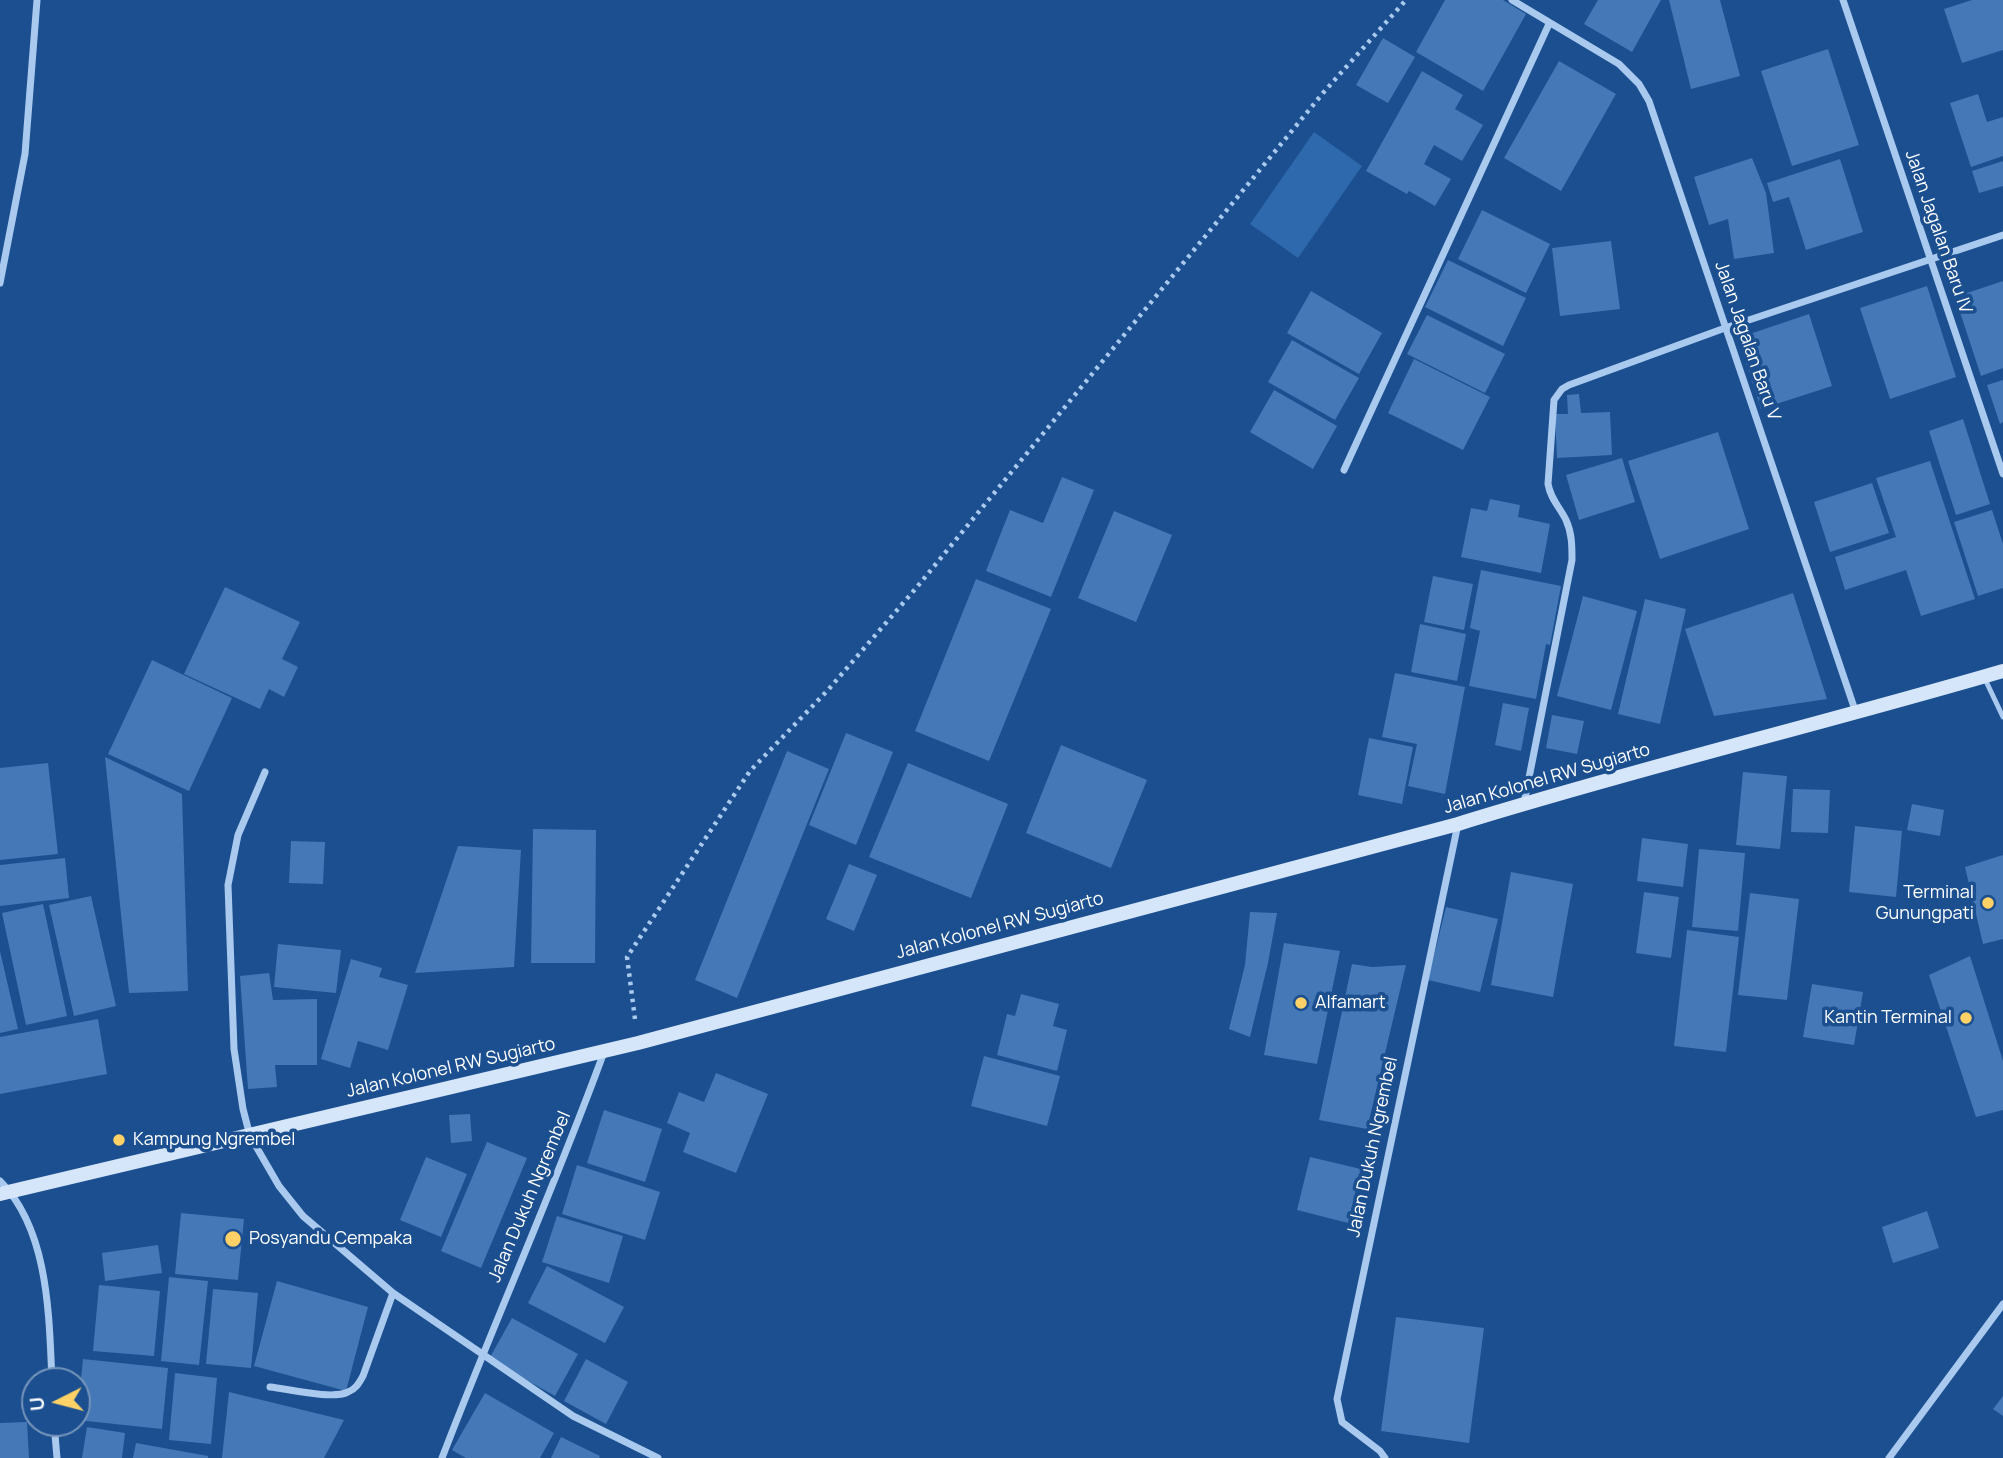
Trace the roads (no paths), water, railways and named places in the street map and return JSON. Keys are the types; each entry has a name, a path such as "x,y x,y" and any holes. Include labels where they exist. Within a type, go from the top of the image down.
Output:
{"main road":[{"name":"Jalan Kolonel RW Sugiarto","path":"3,1189 250,1136 638,1043 1458,824 1524,803 2003,671"}],"street":[{"path":"0,283 26,153 37,0"},
{"name":"Jalan Jagalan Baru V","path":"1512,0 1619,64 1639,84 1648,101 1857,713"},
{"name":"Jalan Jagalan Baru IV","path":"1843,0 2003,474"},
{"path":"1344,470 1549,24"},
{"path":"1524,803 1572,560 1572,536 1565,519 1550,497 1548,484 1553,400 1558,392 1569,385 1726,328 2003,235"},
{"path":"264,772 238,835 228,885 234,1049 250,1136 279,1186 303,1216 393,1293 573,1416 658,1458"},
{"name":"Jalan Dukuh Ngrembel","path":"1385,1458 1380,1451 1342,1422 1337,1399 1458,824"},
{"name":"Jalan Dukuh Ngrembel","path":"442,1458 605,1051"},
{"path":"3,1189 31,1225 48,1306 51,1367"},
{"path":"271,1387 335,1395 348,1393 357,1386 363,1376 393,1293"},
{"path":"1889,1458 2003,1304"},
{"path":"55,1437 57,1458"}],"lane":[{"path":"1984,677 2003,717"}],"place":[{"name":"Terminal Gunungpati","path":"1988,903"},
{"name":"Alfamart","path":"1301,1003"},
{"name":"Kantin Terminal","path":"1966,1018"},
{"name":"Kampung Ngrembel","path":"119,1140"},
{"name":"Posyandu Cempaka","path":"233,1239"}]}
